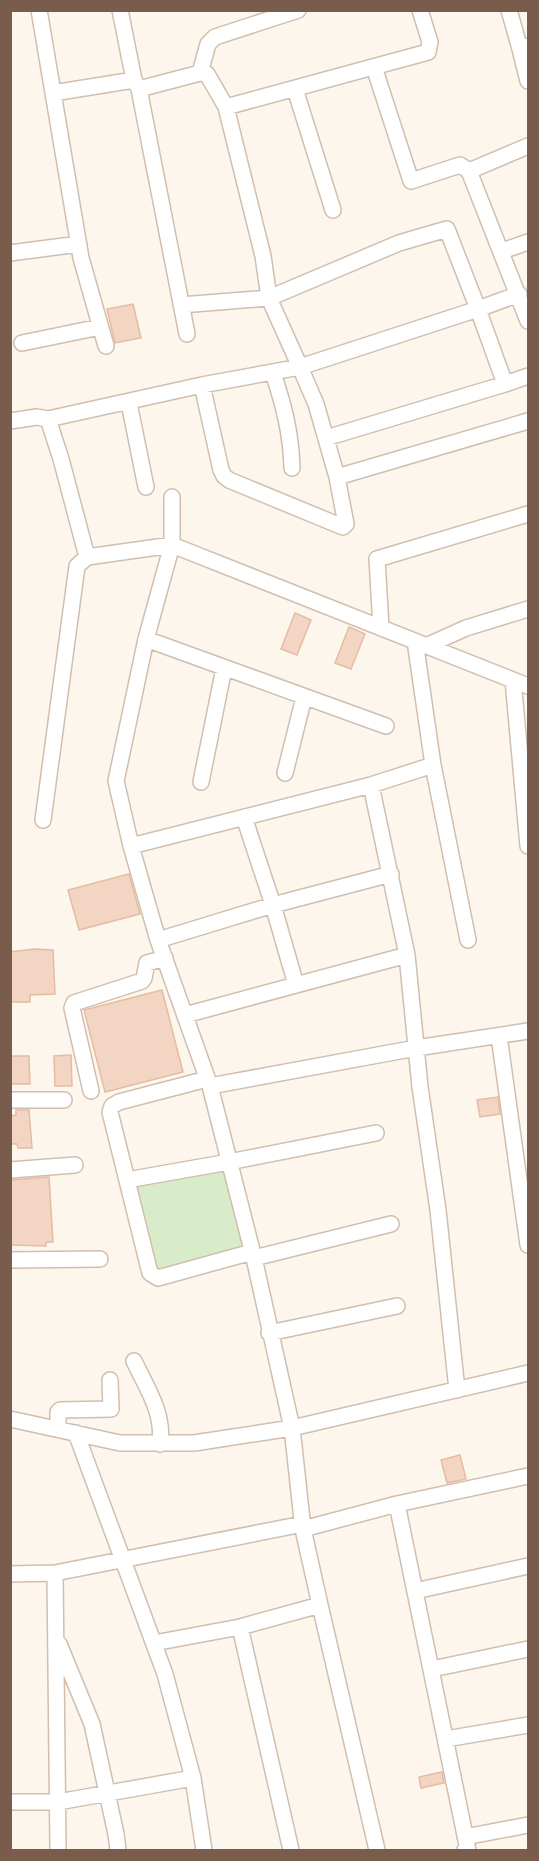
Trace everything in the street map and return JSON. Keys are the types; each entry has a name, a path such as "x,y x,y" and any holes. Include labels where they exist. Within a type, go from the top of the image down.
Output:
{"street":[{"path":"39,10 79,244 106,346"},
{"path":"120,10 187,334"},
{"path":"200,73 208,44 215,37 298,10"},
{"path":"226,107 428,52 430,42 420,10"},
{"path":"508,10 524,47 528,81"},
{"path":"374,67 411,181 460,165 469,171 528,321"},
{"path":"53,93 136,85 200,73 207,74 226,107 263,256 269,298 316,404 337,477 346,524 343,527 224,476 202,385"},
{"path":"295,89 333,210"},
{"path":"469,171 528,146"},
{"path":"181,304 269,298 399,243 447,229 505,384"},
{"path":"502,251 528,242"},
{"path":"10,253 79,244"},
{"path":"10,421 37,417 48,419 129,403 202,385 300,367 519,294"},
{"path":"22,343 100,327"},
{"path":"273,373 285,408 291,439 292,468"},
{"path":"326,438 528,376"},
{"path":"129,403 146,487"},
{"path":"48,419 87,557"},
{"path":"337,477 528,421"},
{"path":"172,497 171,545 146,639 116,781 131,846 158,940 209,1082 253,1255 292,1428 303,1527 377,1851"},
{"path":"381,628 377,559 528,513"},
{"path":"43,820 77,567 87,557 171,545 528,686"},
{"path":"421,644 528,609"},
{"path":"146,639 386,726"},
{"path":"421,644 433,765 468,940"},
{"path":"201,782 224,668"},
{"path":"513,680 528,846"},
{"path":"285,773 304,697"},
{"path":"131,846 371,785 433,765"},
{"path":"371,785 407,955 424,1123 438,1210 457,1390"},
{"path":"244,817 296,985"},
{"path":"158,940 273,905 391,874"},
{"path":"185,1015 407,955"},
{"path":"91,1091 72,1008 74,1003 142,981 147,963 165,958"},
{"path":"391,1224 158,1278 154,1277 150,1274 110,1112 112,1106 119,1102 209,1082 528,1031"},
{"path":"499,1036 528,1245"},
{"path":"10,1100 64,1100"},
{"path":"127,1180 376,1132"},
{"path":"10,1170 75,1165"},
{"path":"10,1260 100,1259"},
{"path":"269,1332 397,1306"},
{"path":"134,1361 159,1415 162,1429 160,1444"},
{"path":"10,1419 120,1443 194,1443 292,1428 528,1372"},
{"path":"58,1430 60,1410 111,1409 110,1380"},
{"path":"76,1433 165,1674 193,1778 204,1851"},
{"path":"10,1574 55,1573 303,1527 528,1476"},
{"path":"397,1504 467,1847 528,1825"},
{"path":"415,1591 528,1566"},
{"path":"55,1573 58,1851"},
{"path":"154,1643 240,1627 320,1605"},
{"path":"240,1627 291,1851"},
{"path":"56,1636 92,1724 118,1851"},
{"path":"432,1669 528,1649"},
{"path":"446,1739 528,1725"},
{"path":"10,1802 57,1802 193,1778"}],"green space":[{"path":"214,1170 221,1171 225,1175 243,1248 156,1271 135,1187"}],"building":[{"path":"133,304 141,338 115,343 107,309"},
{"path":"295,613 311,620 297,655 281,649"},
{"path":"349,627 365,634 351,669 335,663"},
{"path":"129,874 140,914 79,930 68,890"},
{"path":"35,949 53,950 55,994 30,995 30,1002 10,1002 10,952"},
{"path":"162,990 183,1072 105,1092 84,1010"},
{"path":"71,1055 72,1086 55,1086 54,1056"},
{"path":"10,1056 29,1056 30,1084 10,1084"},
{"path":"498,1097 500,1114 480,1117 477,1100"},
{"path":"16,1110 29,1110 32,1148 18,1148 17,1144 10,1144 10,1116 16,1115"},
{"path":"49,1177 53,1242 46,1242 46,1246 10,1245 10,1180"},
{"path":"460,1455 466,1479 447,1483 441,1460"},
{"path":"442,1772 444,1783 421,1788 419,1777"}]}
